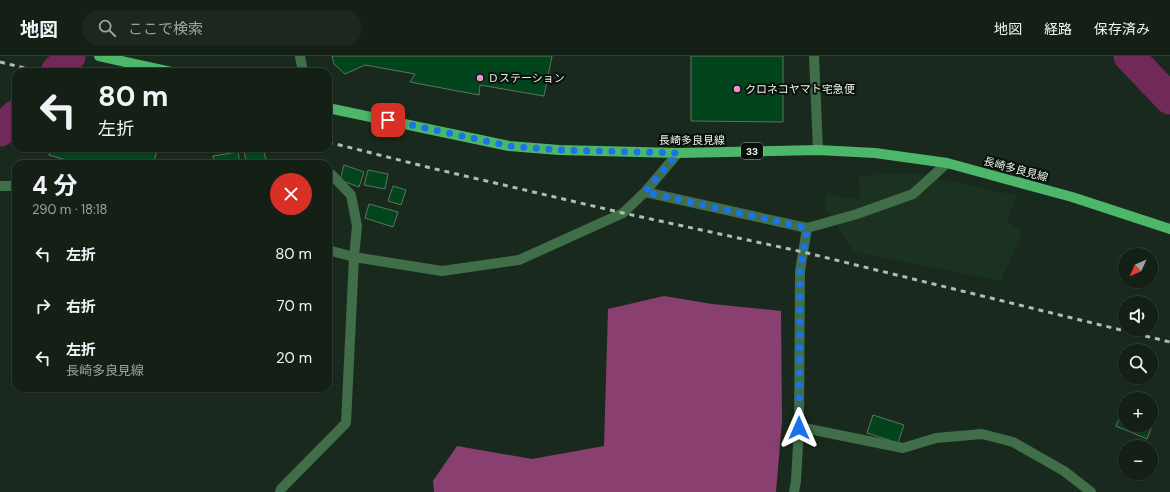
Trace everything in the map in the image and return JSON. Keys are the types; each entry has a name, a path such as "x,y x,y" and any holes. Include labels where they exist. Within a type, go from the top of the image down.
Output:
{"main road":[{"path":"101,56 154,68"},
{"name":"長崎多良見線","path":"332,109 509,146 559,150 678,153 818,150 875,153 947,163 1072,197 1170,229"}],"street":[{"path":"300,56 302,68"},
{"path":"814,56 818,150"},
{"path":"332,251 354,258 442,271 519,260 623,213 645,192 678,153"},
{"path":"645,192 807,228 857,214 913,194 947,163"},
{"path":"280,492 281,488 346,423 354,258 358,226 351,195 332,175"},
{"path":"0,186 12,186"},
{"path":"794,492 799,428 800,271 807,228"},
{"path":"799,428 903,448 936,438 982,434 1013,442 1064,471 1091,492"}],"shaded area":[{"path":"911,173 1018,196 1007,221 1022,232 1001,281 854,252 825,207 826,194 860,200 859,176"},
{"path":"664,296 712,304 781,311 782,421 776,492 434,492 433,481 457,446 532,459 604,446 608,309"}],"building":[{"name":"Ｄステーション","path":"332,56 552,56 544,96 480,85 479,95 410,82 415,74 365,65 345,74 334,64"},
{"name":"クロネコヤマト宅急便","path":"691,56 783,56 783,122 691,121"},
{"path":"50,152 157,152 154,160 66,160 49,155"},
{"path":"238,152 239,160 214,160 213,156"},
{"path":"244,152 264,152 266,160 246,160"},
{"path":"344,165 364,172 359,187 340,180"},
{"path":"368,170 388,174 385,189 364,185"},
{"path":"393,186 406,190 401,205 388,201"},
{"path":"369,204 398,212 393,227 365,218"},
{"path":"873,415 904,425 898,443 867,433"},
{"path":"1130,432 1150,432 1147,439"}],"waterway":[{"path":"60,68 70,56"},
{"path":"1129,56 1170,99"},
{"path":"0,131 12,119"}],"railway":[{"path":"0,62 25,68"},
{"path":"332,143 623,213 803,252 1170,342"}],"place":[{"name":"Ｄステーション","path":"480,78"},
{"name":"クロネコヤマト宅急便","path":"737,89"}],"route":[{"path":"388,120 509,146 559,150 678,153 645,192 807,228 800,271 799,428"}]}
